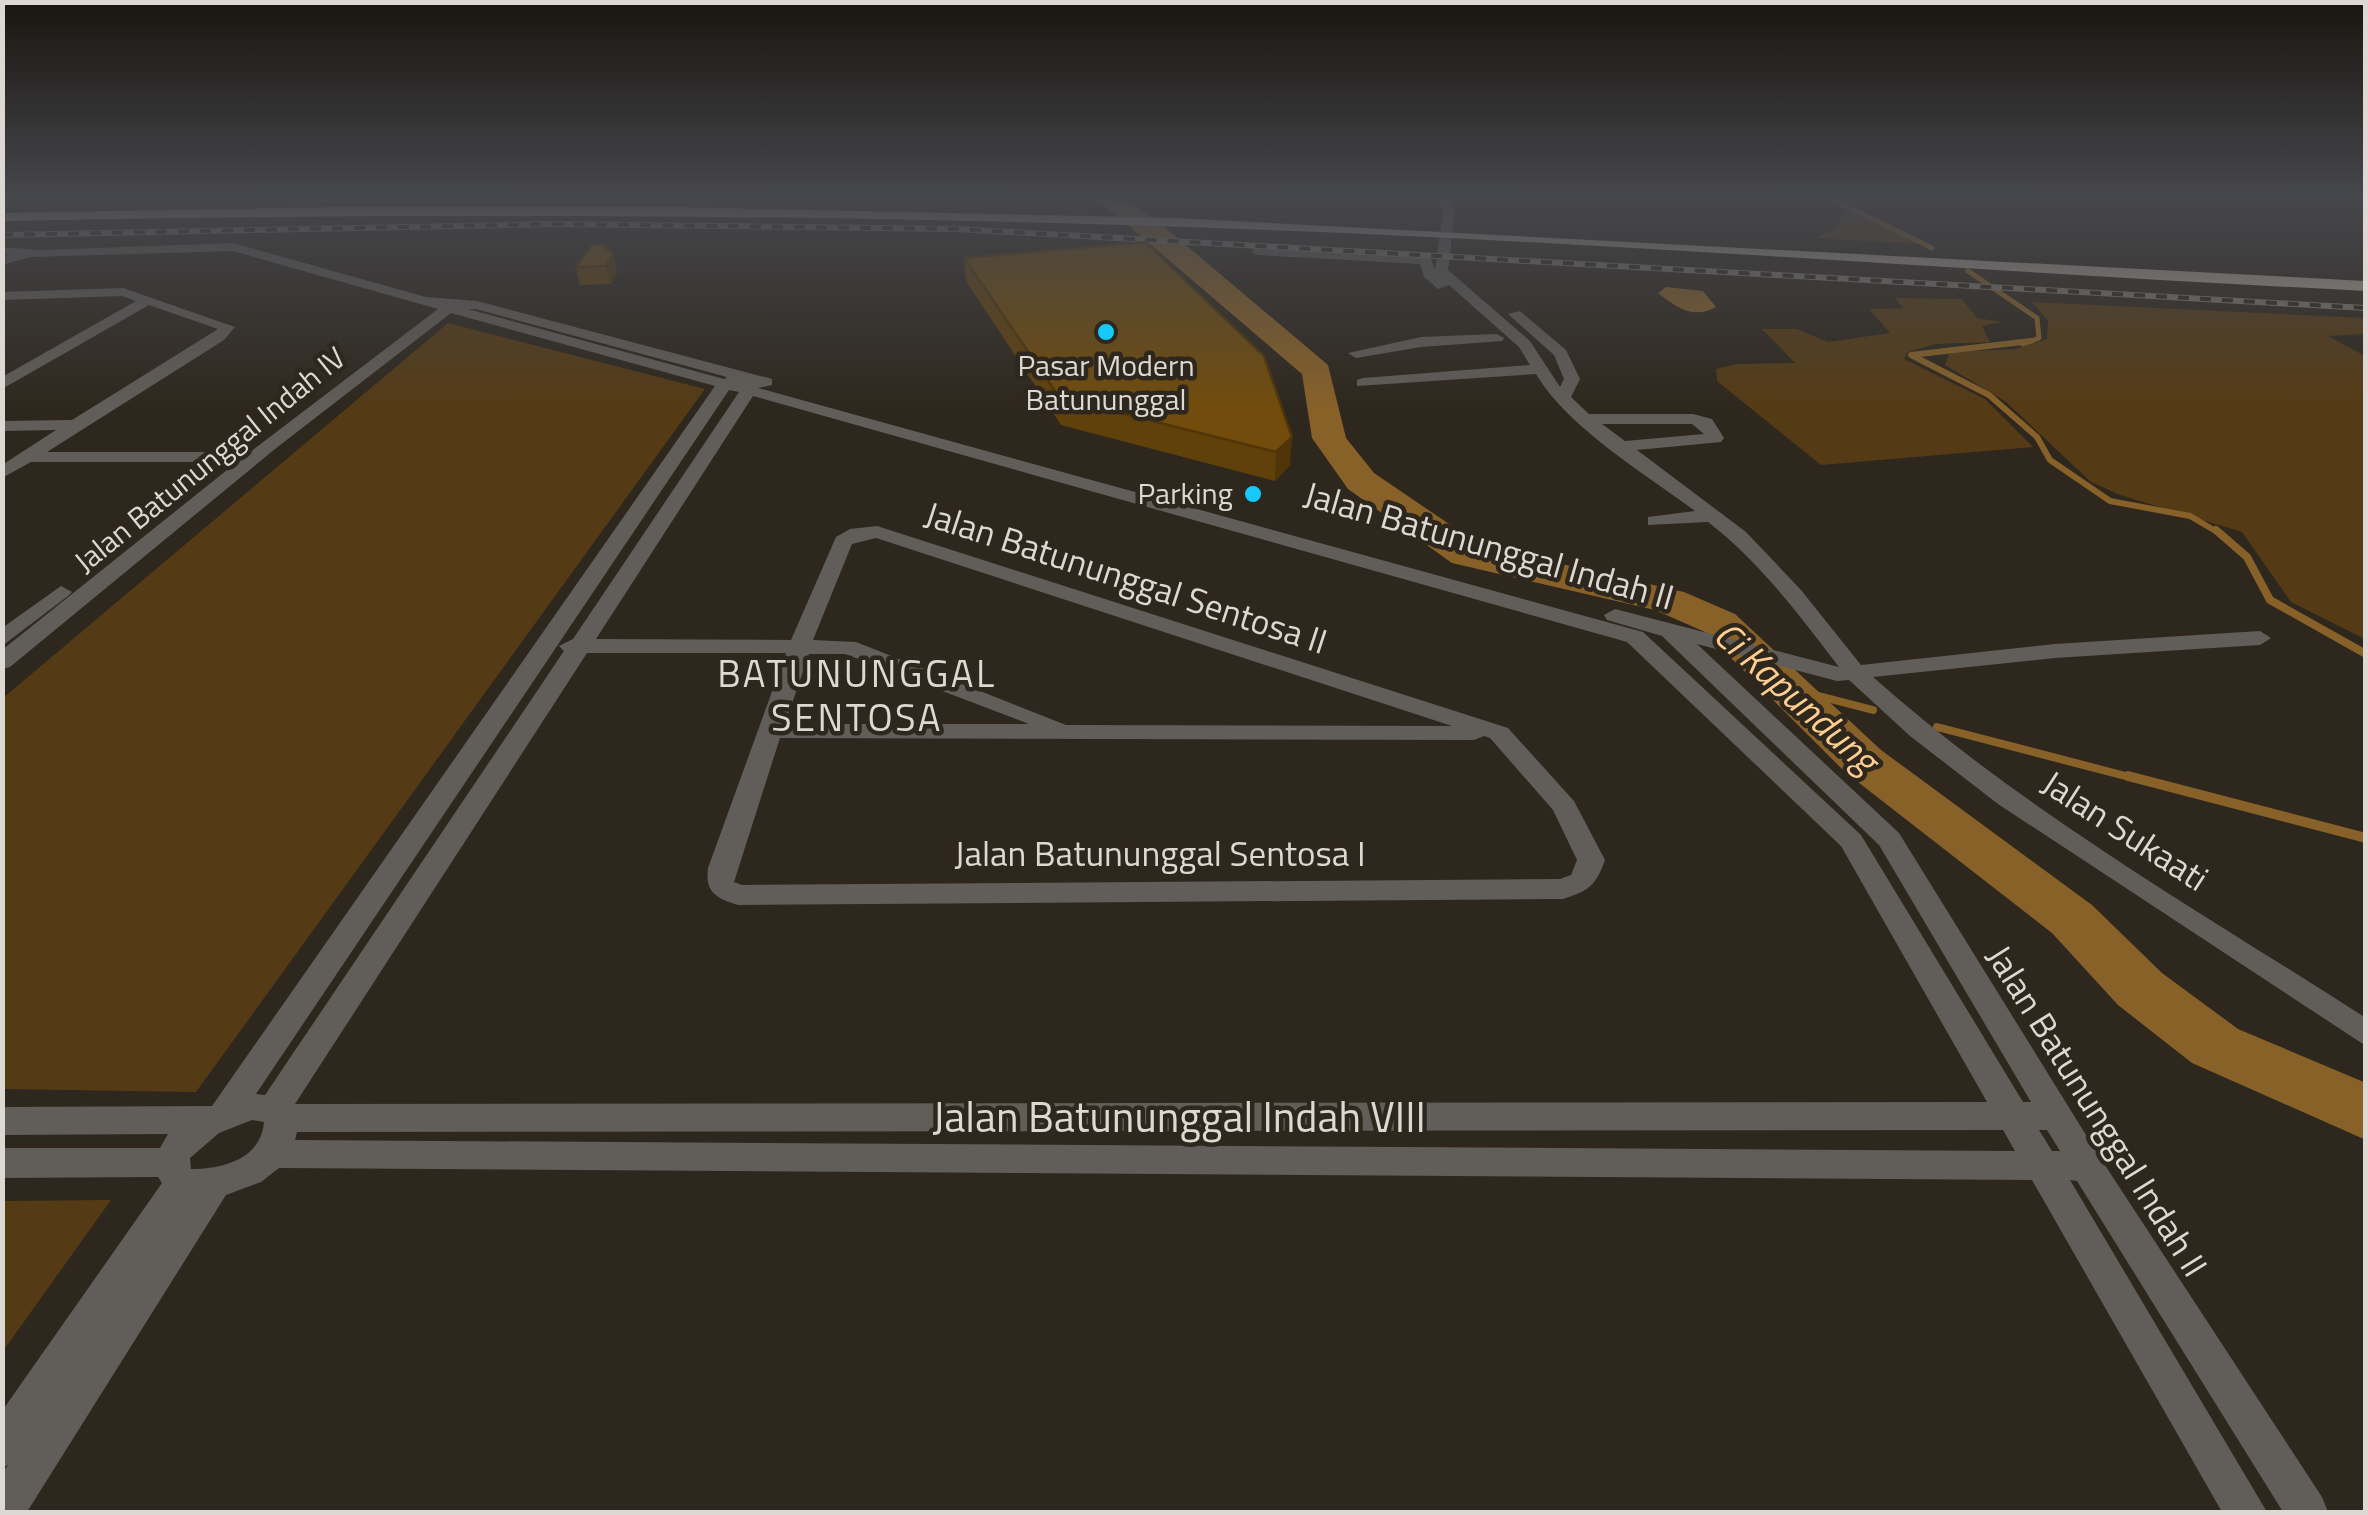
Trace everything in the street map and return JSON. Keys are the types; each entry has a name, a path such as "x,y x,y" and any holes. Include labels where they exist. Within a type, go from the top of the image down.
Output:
{"highway":[{"path":"2044,268 2366,286"},
{"path":"2178,268 2366,277"}],"street":[{"path":"309,268 743,382"},
{"path":"1427,268 1429,274 1557,393"},
{"path":"1441,268 1448,279 1524,344 1557,393"},
{"path":"2,296 123,292 228,327 219,337 2,473"},
{"path":"2,309 29,295"},
{"path":"2,384 146,302"},
{"name":"Jalan Batununggal Indah IV","path":"2,639 441,304"},
{"path":"1472,313 1516,314 1561,354 1572,378 1557,393"},
{"path":"1356,353 1421,342 1498,338"},
{"path":"1363,383 1533,370"},
{"path":"2,1512 188,1178 184,1140 217,1116 542,652 743,382"},
{"path":"2,1163 188,1178 245,1175 271,1154 282,1134 277,1114 576,653 743,382"},
{"name":"Jalan Batununggal Indah II","path":"743,382 999,441 1670,630 1888,839 2087,1166 2307,1512"},
{"name":"Jalan Batununggal Indah II","path":"743,382 1635,636 1851,841 2246,1512"},
{"name":"Jalan Sukaati","path":"1557,393 1585,419 1716,515 1794,594 1846,674 2008,798 2366,1034"},
{"path":"1585,419 1692,419 1706,422 1714,438 1623,446"},
{"path":"2,426 76,425"},
{"path":"49,443 251,451"},
{"path":"26,458 251,451"},
{"name":"Jalan Batununggal Indah IV","path":"2,662 251,451"},
{"path":"1655,521 1716,515"},
{"name":"Jalan Batununggal Sentosa II","path":"798,653 844,541 857,533 876,532 1498,733"},
{"path":"1635,636 1670,630 1846,674 2055,651 2260,638"},
{"path":"542,652 798,653 848,647 1069,731"},
{"path":"798,653 770,731 1498,733"},
{"name":"Jalan Batununggal Sentosa I","path":"770,731 722,868 720,886 738,895 1563,889 1583,880 1592,860 1565,807 1498,733"},
{"name":"Jalan Batununggal Indah VIII","path":"217,1116 252,1107 277,1114 2057,1116"},
{"path":"2,1121 217,1116"},
{"name":"Jalan Batununggal Indah VIII","path":"271,1154 2042,1169 2087,1166"},
{"path":"2,1447 188,1178"}],"shaded area":[{"path":"1666,287 1703,291 1716,307 1700,312 1685,310 1658,293"},
{"path":"1895,298 1962,299 1977,318 2002,322 1982,326 1990,342 1935,344 1908,352 1904,359 1985,399 2033,447 1821,465 1717,381 1716,369 1737,364 1795,363 1762,329 1797,329 1828,342 1890,333 1869,309 1903,308"},
{"path":"2032,302 2365,318 2365,334 2328,336 2365,356 2365,639 2291,602 2242,532 2120,495 2091,482 2006,402 1945,365 1950,352 2016,349 2047,339 2048,321"},
{"path":"448,323 705,389 196,1092 3,1089 3,698"},
{"path":"111,1200 3,1351 3,1201"}],"building":[{"name":"Pasar Modern Batununggal","path":"971,268 1172,268 1264,356 1292,437 1276,452 1060,398"}],"waterway":[{"name":"Ci Kapundung","path":"1197,268 1317,372 1329,438 1340,458 1361,481 1466,554 1669,601 1720,623 1863,761 2072,919 2140,989 2215,1046 2366,1113"},
{"path":"1968,271 2037,318 2039,338 2031,341"},
{"path":"2023,344 2031,341"},
{"path":"2031,341 1911,355 1989,395 2037,437 2050,460 2110,501 2190,516 2219,533"},
{"path":"2216,530 2247,557 2270,600 2366,654"},
{"path":"1784,687 1873,710"},
{"path":"1937,727 2137,779"},
{"path":"2128,776 2366,838"}],"railway":[{"path":"1647,268 2366,308"}],"place":[{"name":"Pasar Modern Batununggal","path":"1106,332"},
{"name":"Parking","path":"1253,494"}],"district":[{"name":"BATUNUNGGAL SENTOSA","path":"857,696"}]}
